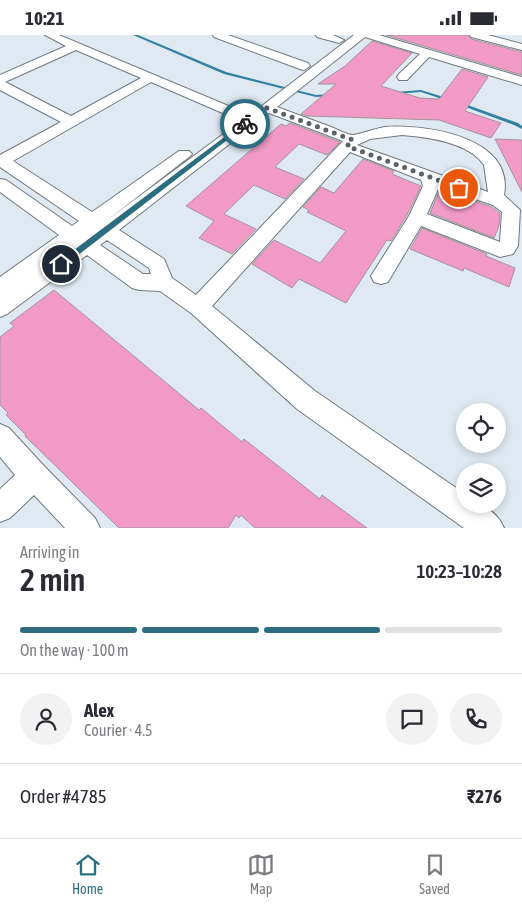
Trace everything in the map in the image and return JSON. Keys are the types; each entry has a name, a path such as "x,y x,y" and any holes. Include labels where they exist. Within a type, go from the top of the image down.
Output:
{"street":[{"path":"50,35 244,118"},
{"path":"218,35 301,73"},
{"path":"321,35 342,37"},
{"path":"301,73 361,35"},
{"path":"368,35 522,81"},
{"path":"475,35 522,47"},
{"path":"0,308 79,240 244,118 270,101 342,37"},
{"path":"0,80 75,46"},
{"path":"403,77 427,53"},
{"path":"150,78 0,161 157,264 164,283"},
{"path":"0,85 72,122"},
{"path":"270,101 350,143 428,177 490,199 496,197"},
{"path":"198,307 350,143 363,135 425,132 464,144 486,157 494,168 496,197 511,210 509,246 506,249 500,250 417,217"},
{"path":"381,276 417,217 431,186 428,177"},
{"path":"0,184 138,282 164,283 198,307 306,400 489,528"},
{"path":"0,288 79,240"},
{"path":"0,437 34,476 85,528"},
{"path":"0,508 34,476"}],"building":[{"path":"386,35 468,35 471,39 522,52 522,75"},
{"path":"372,41 412,53 381,86 420,98 439,99 462,69 488,77 465,111 501,123 491,138 439,120 307,116 301,114 336,84 318,84 345,66"},
{"path":"290,123 340,142 327,155 299,144 275,167 304,179 285,199 254,185 224,214 256,229 232,254 199,238 214,221 186,206 281,124 286,126"},
{"path":"495,139 522,140 522,192"},
{"path":"363,159 394,171 392,174 421,186 407,215 391,241 387,240 346,303 299,279 292,288 252,264 274,240 320,263 346,231 307,212 309,210 303,207 321,187 334,193"},
{"path":"440,189 492,207 500,213 499,226 494,238 430,213"},
{"path":"422,228 487,254 486,256 515,268 509,287 464,268 463,271 410,249"},
{"path":"54,290 199,410 201,408 242,442 244,439 320,499 322,495 367,528 255,528 241,515 239,518 236,515 228,528 119,528 25,436 6,415 8,413 0,405 0,337 14,326 10,323"}],"waterway":[{"path":"135,35 225,73 316,96 330,95"},
{"path":"395,93 421,91 449,100"},
{"path":"461,104 516,124 522,128"}],"way so far":[{"path":"245,124 267,108 353,140 347,146 459,188"}],"route":[{"path":"61,264 245,124"}]}
